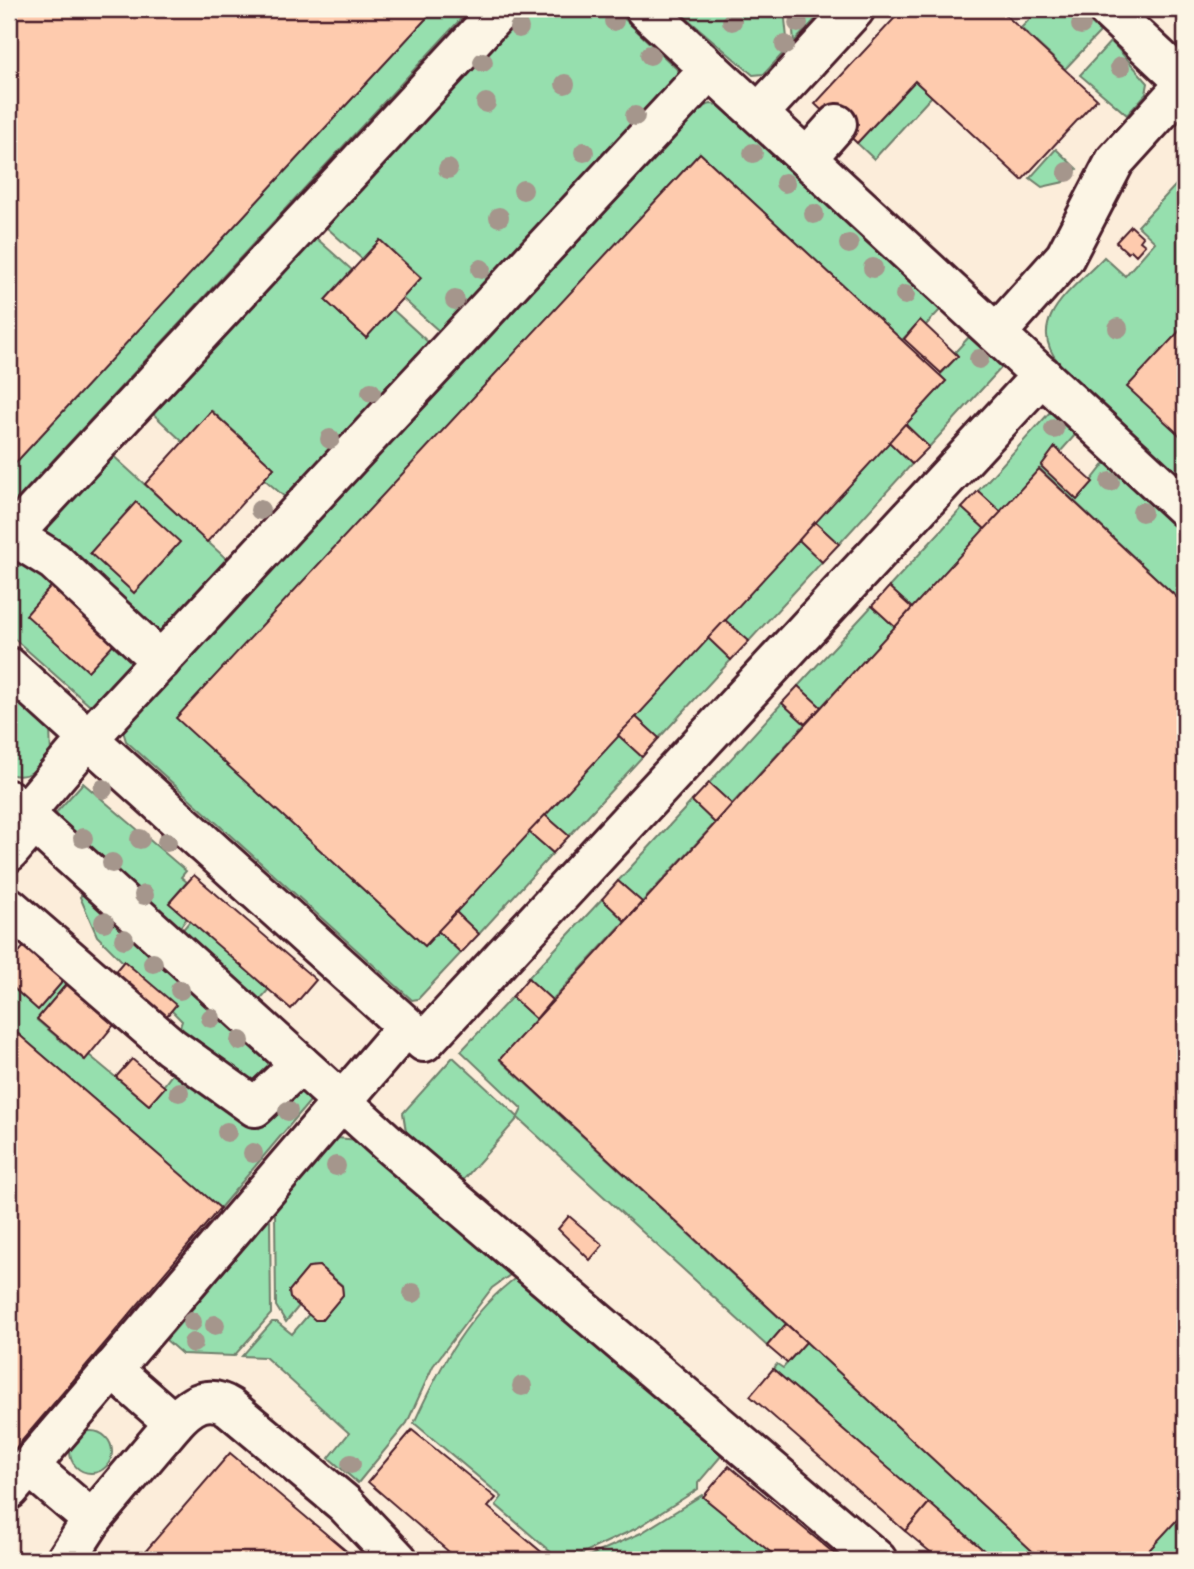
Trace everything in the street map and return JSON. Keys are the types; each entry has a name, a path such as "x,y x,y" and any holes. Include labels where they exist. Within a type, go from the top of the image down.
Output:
{"lane":[{"path":"161,661 54,561 10,537 501,9"},
{"path":"645,9 1185,508"},
{"path":"759,113 855,9"},
{"path":"997,333 1065,257 1115,161 1185,83 1107,9"},
{"path":"9,852 22,812 710,69"},
{"path":"807,158 837,124"},
{"path":"9,667 424,1042 1042,375"},
{"path":"22,812 341,1102 877,1560"},
{"path":"9,907 171,1047 255,1107 300,1064"},
{"path":"92,1520 19,1478 406,1027"},
{"path":"112,1369 174,1423"},
{"path":"66,1560 92,1520 184,1412 204,1401 216,1400 229,1407 345,1504 398,1560"}],"green space":[{"path":"435,9 470,9 9,508 9,470"},
{"path":"522,9 614,9 681,73 445,332 439,331 402,298 421,277 380,240 362,259 326,227 326,220"},
{"path":"676,9 784,9 788,48 764,74 753,75"},
{"path":"791,9 825,9 794,42"},
{"path":"1039,9 1075,9 1100,32 1065,69 1021,28"},
{"path":"1111,41 1148,83 1146,94 1127,115 1080,75"},
{"path":"915,81 932,96 874,159 857,143"},
{"path":"719,105 940,310 925,326 920,321 902,340 700,153 177,718 425,946 438,931 461,953 418,999 412,1000 126,741 123,731 704,106"},
{"path":"1056,149 1077,169 1064,182 1042,187 1030,178"},
{"path":"1185,175 1185,325 1128,387 1185,440 1185,481 1060,364 1050,348 1047,334 1050,319 1057,306 1104,257 1125,276 1155,242 1138,226"},
{"path":"309,237 315,237 352,270 325,300 366,337 392,309 429,343 429,349 286,498 264,479 274,468 212,411 183,442 149,410"},
{"path":"969,337 1002,367 929,447 905,424 946,381 940,375 958,356 955,352"},
{"path":"1051,411 1076,434 1060,452 1055,447 1042,467 1077,499 1106,462 1185,535 1185,605 1040,469 1001,512 978,491"},
{"path":"889,442 912,464 839,544 815,522"},
{"path":"109,452 231,563 162,636 33,535"},
{"path":"962,508 985,529 912,608 889,587"},
{"path":"799,540 822,562 749,641 725,620"},
{"path":"19,550 139,657 96,705 89,705 9,634 9,560"},
{"path":"872,606 895,627 821,707 798,686"},
{"path":"708,638 731,660 659,738 636,717"},
{"path":"9,689 50,727 51,755 37,769 22,776 9,774"},
{"path":"782,703 805,724 732,804 709,783"},
{"path":"618,735 642,757 569,836 545,815"},
{"path":"83,783 186,871 181,877 187,882 169,903 187,918 177,931 53,816"},
{"path":"692,801 715,823 642,902 618,881"},
{"path":"529,832 553,853 479,934 456,912"},
{"path":"84,892 281,1068 259,1088 176,1039 182,1021 97,936 80,897"},
{"path":"602,899 625,921 552,1000 528,978"},
{"path":"190,921 269,989 257,1003 180,933"},
{"path":"70,973 73,976 37,1020 84,1060 89,1055 149,1105 173,1073 189,1071 259,1128 291,1085 309,1094 311,1100 220,1208 9,1026 9,984 38,1009"},
{"path":"512,997 536,1019 500,1060 786,1324 767,1346 518,1118 459,1185 407,1138 403,1113 453,1057 518,1117 522,1109 461,1051"},
{"path":"337,1138 358,1140 517,1270 492,1288 433,1366 407,1423 358,1483 329,1458 349,1433 265,1357 242,1356 272,1322 277,1322 292,1334 309,1314 322,1319 343,1295 342,1285 319,1266 309,1267 289,1291 290,1298 299,1306 286,1322 276,1306 275,1211"},
{"path":"270,1217 271,1314 234,1356 182,1354 166,1340"},
{"path":"521,1274 727,1449 698,1483 698,1489 637,1528 568,1560 560,1560 496,1505 502,1497 414,1423 445,1361 471,1322 486,1304"},
{"path":"806,1342 1042,1560 995,1560 773,1369 777,1364 783,1368"},
{"path":"91,1431 106,1437 112,1452 106,1467 91,1473 76,1467 70,1452 76,1437"},
{"path":"702,1495 780,1560 580,1560 641,1533"},
{"path":"1185,1511 1185,1557 1182,1560 1159,1560 1148,1551"}],"building":[{"path":"9,9 435,9 9,470"},
{"path":"903,9 999,9 1097,99 1022,180 915,81 857,143 815,104"},
{"path":"700,153 946,381 425,946 176,718"},
{"path":"1131,226 1143,237 1140,241 1145,245 1136,255 1131,250 1128,253 1116,242"},
{"path":"380,240 421,278 366,338 325,300"},
{"path":"920,320 958,356 941,373 904,339"},
{"path":"1185,325 1185,440 1127,387"},
{"path":"211,411 274,468 207,542 145,484"},
{"path":"905,424 929,447 912,464 889,442"},
{"path":"1055,447 1093,482 1077,500 1041,466"},
{"path":"1039,469 1185,605 1185,1511 1140,1560 1042,1560 500,1059"},
{"path":"978,491 1001,512 985,529 962,508"},
{"path":"136,502 180,542 134,593 90,553"},
{"path":"815,522 839,544 822,562 799,540"},
{"path":"55,582 118,639 88,671 26,615"},
{"path":"889,587 912,608 895,627 872,606"},
{"path":"725,620 749,641 731,660 708,638"},
{"path":"798,686 821,707 805,724 782,703"},
{"path":"636,717 659,738 642,757 618,735"},
{"path":"709,783 732,804 715,823 692,801"},
{"path":"545,815 569,836 553,853 529,832"},
{"path":"194,875 316,980 291,1009 169,903"},
{"path":"618,881 642,902 625,921 602,899"},
{"path":"456,912 479,934 461,953 438,931"},
{"path":"30,939 70,973 38,1010 9,984 9,964"},
{"path":"124,961 176,1005 160,1024 108,980"},
{"path":"75,974 123,1014 85,1060 37,1019"},
{"path":"528,978 552,1000 536,1019 512,997"},
{"path":"9,1026 220,1208 9,1456"},
{"path":"132,1059 165,1087 149,1105 116,1077"},
{"path":"569,1216 603,1245 590,1260 558,1229"},
{"path":"319,1266 342,1286 343,1295 322,1320 315,1320 290,1298 289,1291 309,1267"},
{"path":"786,1324 806,1342 787,1363 767,1346"},
{"path":"773,1369 929,1503 905,1531 750,1396"},
{"path":"412,1430 496,1498 488,1507 551,1560 442,1558 448,1551 368,1482"},
{"path":"230,1453 357,1560 138,1560"},
{"path":"729,1466 842,1560 780,1560 703,1497"},
{"path":"929,1503 995,1560 940,1560 905,1531"}]}
